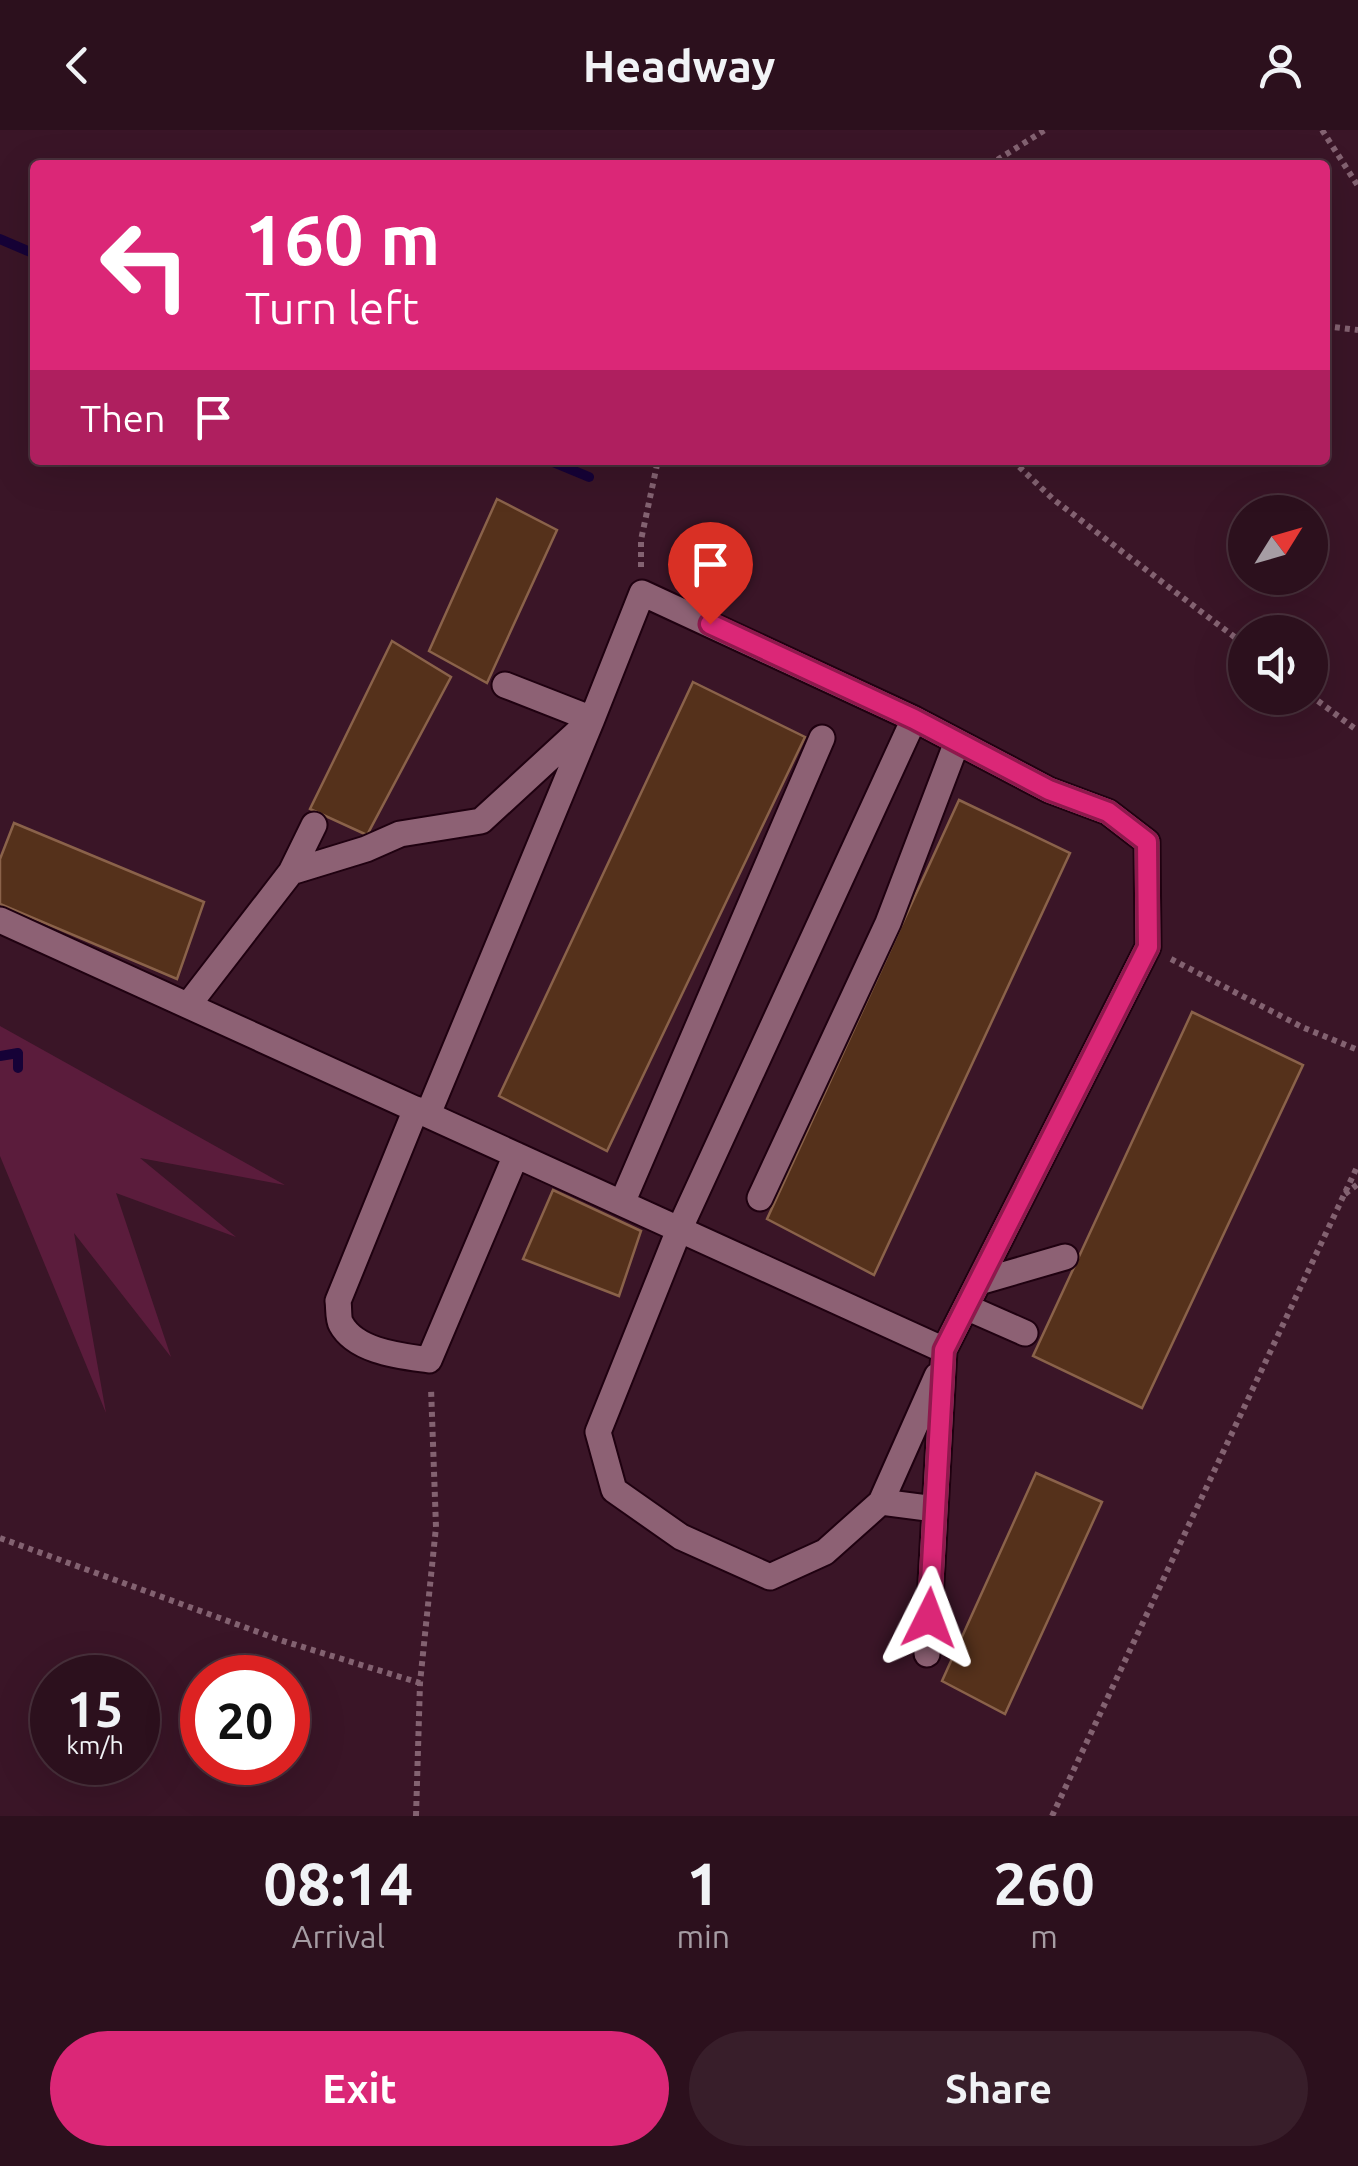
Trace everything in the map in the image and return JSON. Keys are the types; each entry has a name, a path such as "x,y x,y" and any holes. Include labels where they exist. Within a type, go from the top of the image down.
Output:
{"lane":[{"path":"516,1155 429,1360 393,1355 356,1339 340,1324 338,1300 592,719 642,593 914,719 1049,790 1108,812 1147,842 1148,947 978,1282 881,1502 826,1552 770,1577 681,1536 614,1490 598,1432 679,1230 914,719"},
{"path":"505,685 592,719"},
{"path":"291,872 400,834 481,821 592,719"},
{"path":"622,1204 822,738"},
{"path":"760,1198 888,923 957,742"},
{"path":"189,1004 291,872 314,825"},
{"path":"0,920 679,1230 944,1356"},
{"path":"978,1282 1064,1256"},
{"path":"966,1307 1025,1334"},
{"path":"927,1654 944,1356"},
{"path":"881,1502 935,1509"}],"path":[{"path":"997,160 1045,130"},
{"path":"1322,130 1358,186"},
{"path":"1330,327 1358,330"},
{"path":"642,593 641,540 657,465"},
{"path":"1017,465 1053,499 1228,632"},
{"path":"1328,708 1358,731"},
{"path":"1148,947 1302,1027 1358,1050"},
{"path":"1052,1816 1358,1165"},
{"path":"1344,1195 1358,1184"},
{"path":"416,1816 420,1683 436,1527 429,1360"},
{"path":"0,1538 280,1640 420,1683"}],"shaded area":[{"path":"0,1026 285,1185 140,1158 236,1237 116,1193 171,1357 74,1233 106,1413 0,1156"}],"building":[{"path":"497,499 557,530 487,683 429,651"},
{"path":"392,641 451,677 367,835 310,809"},
{"path":"693,682 805,737 607,1151 499,1096"},
{"path":"959,800 1070,853 874,1275 767,1219"},
{"path":"14,823 204,902 177,979 0,904 0,859"},
{"path":"1192,1012 1303,1065 1142,1408 1033,1356"},
{"path":"553,1190 641,1231 619,1296 523,1259"},
{"path":"1036,1473 1102,1502 1005,1714 942,1681"}],"waterway":[{"path":"0,239 30,252"},
{"path":"560,465 589,477"},
{"path":"0,1056 18,1053 18,1068"}],"route":[{"path":"710,624 914,719 1049,790 1108,812 1147,842 1148,947 944,1350 929,1618"}]}
